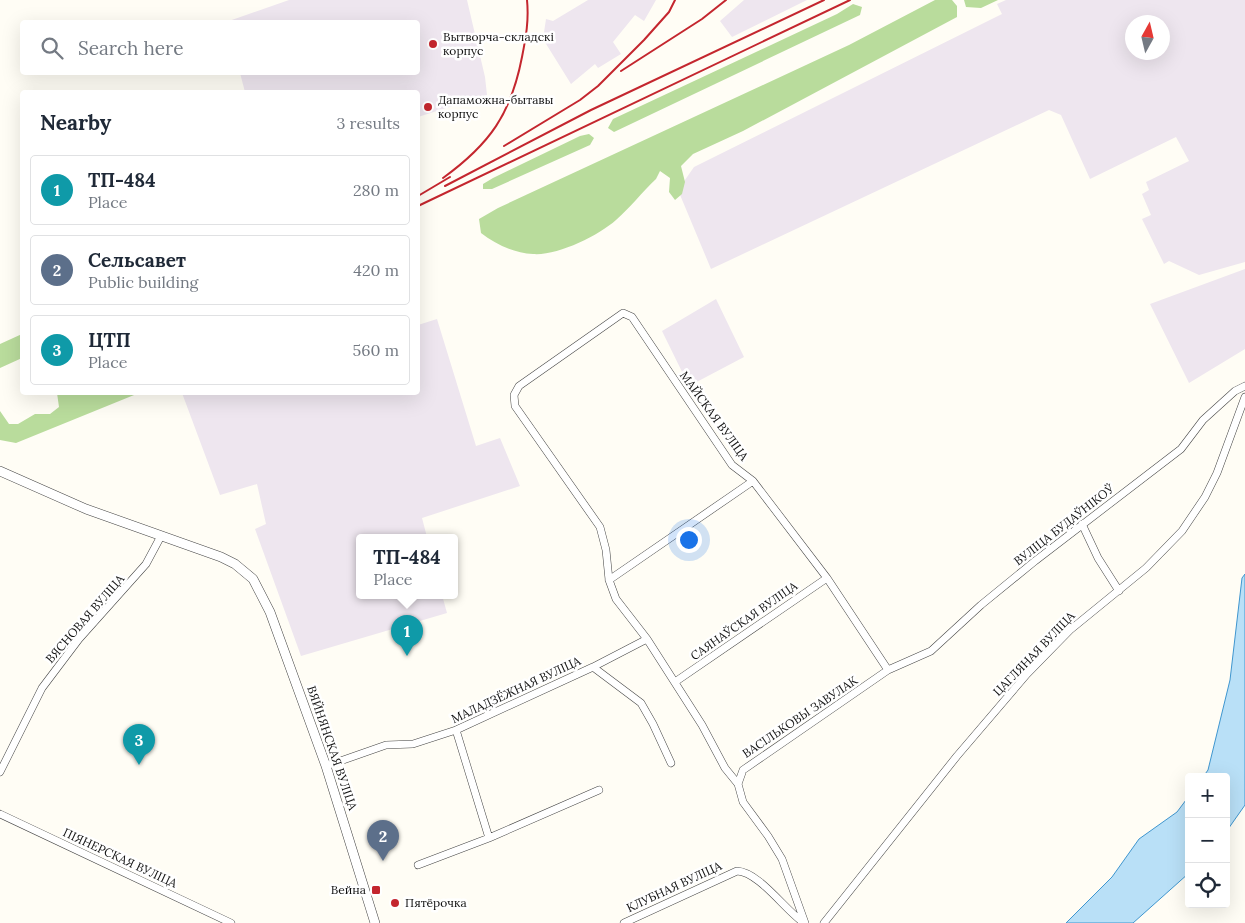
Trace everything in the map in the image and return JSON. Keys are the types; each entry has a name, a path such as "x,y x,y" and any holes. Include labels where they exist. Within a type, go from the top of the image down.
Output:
{"street":[{"name":"МАЙСКАЯ ВУЛІЦА","path":"609,580 606,550 600,527 515,406 514,395 519,386 623,314 632,318 732,464 753,481 827,578 888,670"},
{"name":"ВУЛІЦА БУДАЎНІКОЎ","path":"888,670 931,651 981,605 1082,524 1182,449 1203,420 1235,391 1245,386"},
{"name":"ЦАГЛЯНАЯ ВУЛІЦА","path":"824,923 957,756 1027,674 1070,630 1174,541 1205,497 1217,473 1245,397"},
{"name":"ВЯЙНЯНСКАЯ ВУЛІЦА","path":"0,470 65,500 235,564 256,584 270,612 326,766 375,923"},
{"path":"753,481 609,580 616,599 647,639 675,682 702,725 725,768 738,784 746,808 768,836 785,865 804,923"},
{"path":"1082,524 1098,558 1119,590"},
{"name":"ВЯСНОВАЯ ВУЛІЦА","path":"0,772 42,688 79,639 146,564 161,536"},
{"name":"САЯНАЎСКАЯ ВУЛІЦА","path":"675,682 827,578"},
{"path":"593,667 647,639"},
{"name":"МАЛАДЗЁЖНАЯ ВУЛІЦА","path":"326,766 386,745 413,744 456,730 593,667 641,704 653,724 671,763"},
{"name":"ВАСІЛЬКОВЫ ЗАВУЛАК","path":"738,784 746,767 888,670"},
{"path":"456,730 489,838"},
{"path":"418,865 489,838 599,790"},
{"name":"ПІЯНЕРСКАЯ ВУЛІЦА","path":"0,814 231,923"},
{"name":"КЛУБНАЯ ВУЛІЦА","path":"624,923 737,871 754,876 777,900 804,923"}],"shaded area":[{"path":"289,0 467,0 485,77 487,95 420,116 420,90 244,90 241,75 420,75 420,20 232,20"},
{"path":"588,0 656,0 644,21 635,15 613,42 621,54 598,68 595,64 571,84 543,39 546,19 553,21"},
{"path":"744,0 807,0 732,37 720,21"},
{"path":"1006,0 1245,0 1245,262 1199,275 1169,261 1164,264 1142,219 1151,215 1142,194 1149,190 1146,182 1189,161 1176,137 1090,179 1061,115 1049,110 711,269 678,190 694,167 1002,14 997,4"},
{"path":"1245,269 1245,349 1189,383 1150,304"},
{"path":"716,299 744,357 689,386 662,331"},
{"path":"437,319 476,446 500,438 520,486 422,518 426,534 356,534 356,599 443,599 447,613 301,656 255,529 266,524 257,484 220,495 183,395 420,395 420,324"}],"green space":[{"path":"935,0 952,0 957,6 957,17 743,131 693,154 681,166 685,182 682,194 675,200 669,192 670,178 660,171 656,179 616,220 577,244 554,252 533,254 519,252 492,241 481,233 479,219 498,208 849,45"},
{"path":"964,0 998,0 981,8 966,7"},
{"path":"853,4 862,7 860,15 614,132 608,128 613,119 837,14"},
{"path":"589,134 594,138 590,145 492,189 483,189 483,184 493,178 580,136"},
{"path":"20,335 20,359 0,368 0,344"},
{"path":"57,395 134,395 16,443 0,440 0,411 9,424 18,424 35,414 50,414 59,407"}],"water":[{"path":"1245,574 1245,805 1230,826 1230,773 1206,773 1230,680 1242,578"},
{"path":"1185,801 1185,877 1133,923 1066,923 1112,877 1139,839 1177,812"}],"railway":[{"path":"443,178 474,153 486,140 505,111 512,95 522,57 527,28 527,0"},
{"path":"504,146 580,100 598,86 644,40 669,12 675,0"},
{"path":"621,71 702,19 726,0"},
{"path":"445,186 591,110 824,0"},
{"path":"420,205 850,0"},
{"path":"420,195 450,177"}],"place":[{"name":"Вытворча-складскі корпус","path":"433,44"},
{"name":"Дапаможна-бытавы корпус","path":"428,107"},
{"name":"ТП-484","path":"407,656"},
{"name":"ЦТП","path":"139,765"},
{"name":"Сельсавет","path":"383,861"},
{"name":"Вейна","path":"376,890"},
{"name":"Пятёрочка","path":"395,903"}]}
